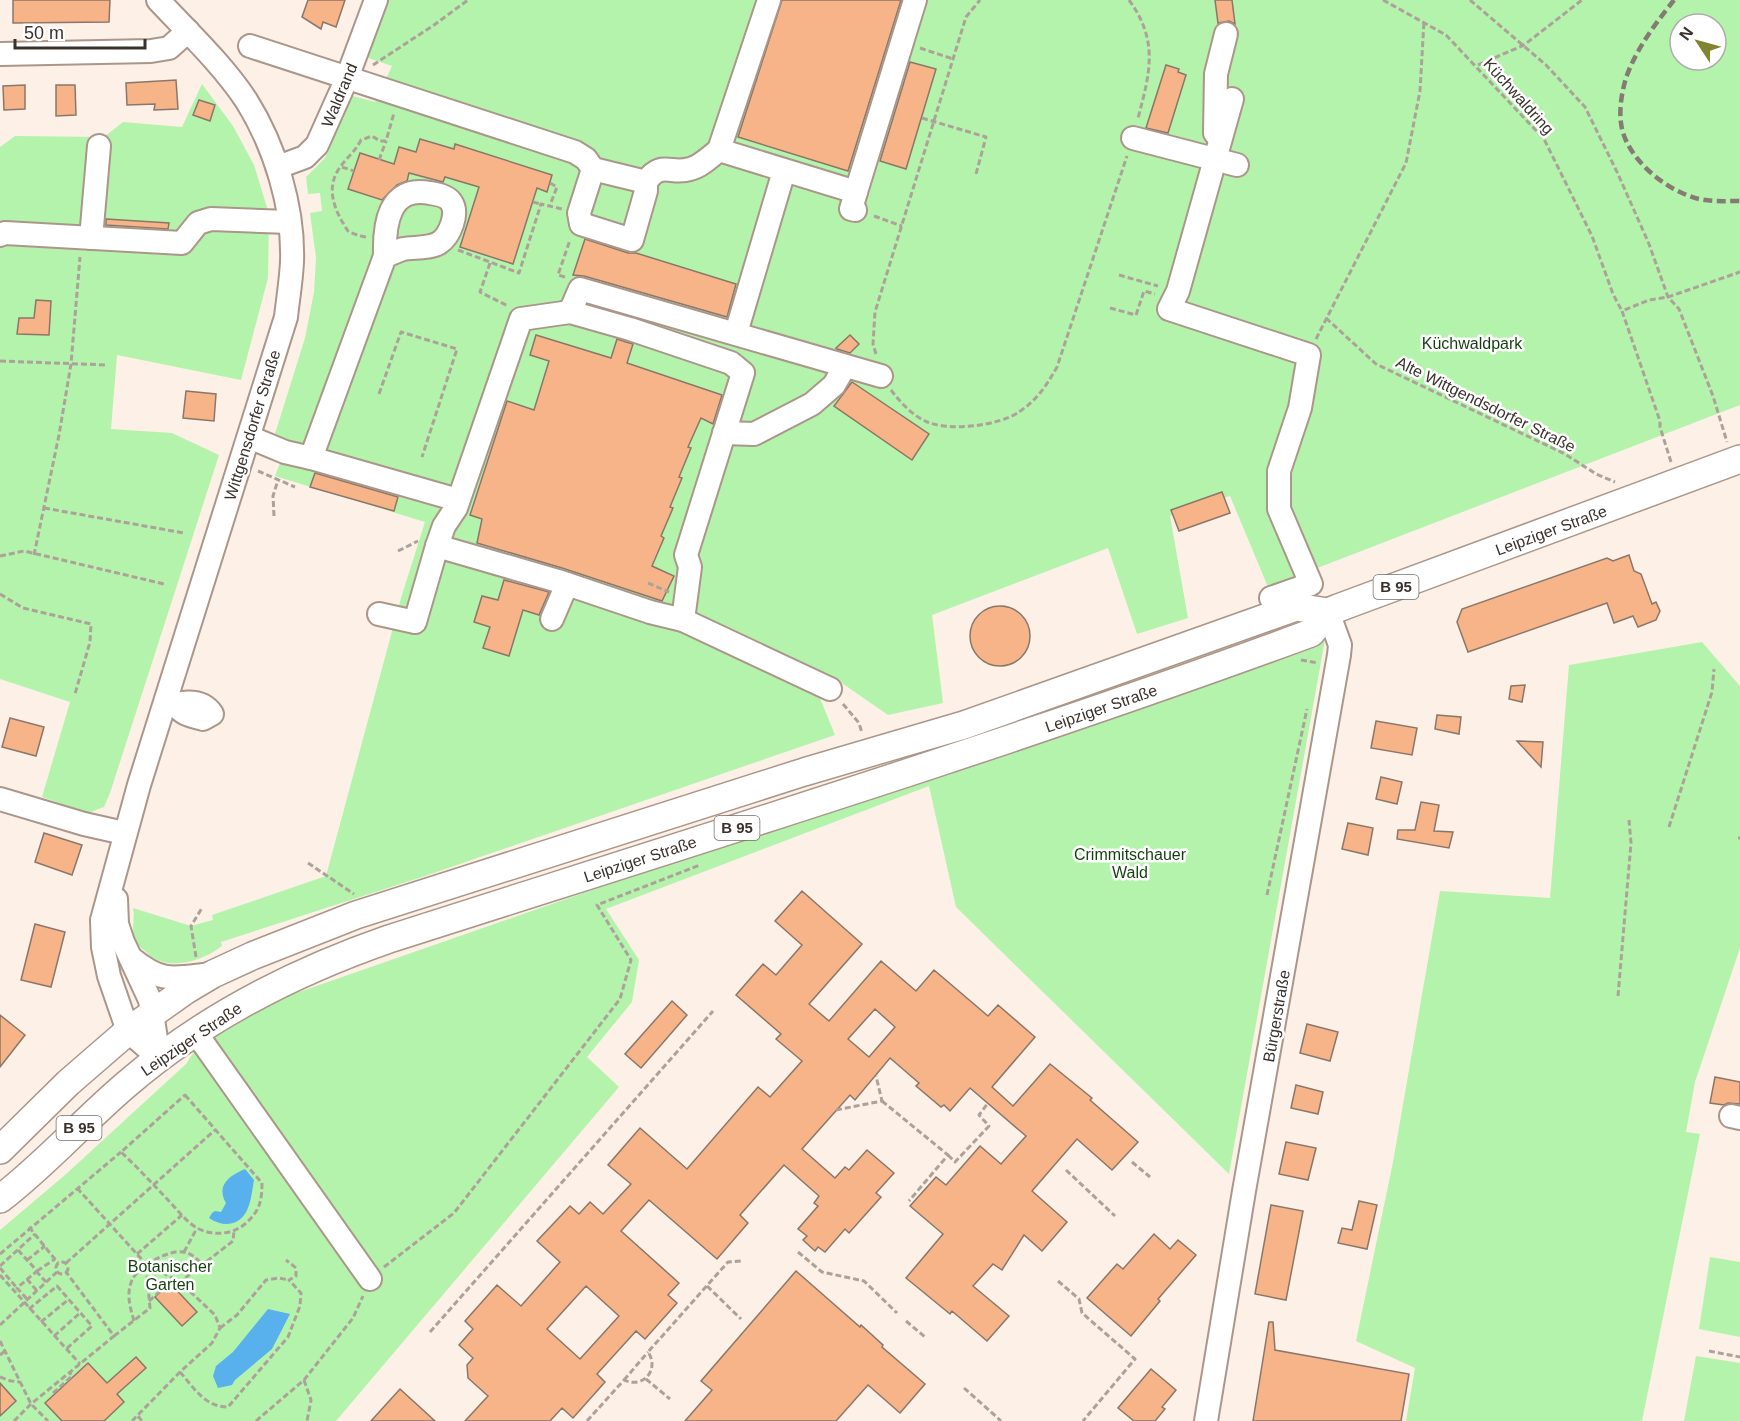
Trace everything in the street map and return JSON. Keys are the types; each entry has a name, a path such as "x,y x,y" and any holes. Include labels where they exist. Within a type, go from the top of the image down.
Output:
{"main road":[{"name":"Leipziger Straße","path":"0,1150 68,1083 128,1031 207,975 323,927 804,772 964,724 1296,607 1328,612 1736,461"},
{"name":"Leipziger Straße","path":"0,1199 159,1058 219,1017 279,983 336,958 389,939 901,776 1097,710 1311,633 1328,612"}],"street":[{"name":"Wittgensdorfer Straße","path":"158,0 225,72 246,101 278,167 289,222 292,261 286,317 240,463 171,702 124,833 115,876 102,920 109,976 128,1031 159,1058"},
{"name":"Waldrand","path":"278,167 305,157 317,145 355,80 376,0"},
{"path":"593,169 579,213 581,224 632,240 646,191 646,182 652,173 658,169 690,170 719,150 769,0"},
{"path":"719,150 784,171 855,201 915,0"},
{"path":"0,54 151,51 169,48 188,31"},
{"path":"1214,159 1218,36"},
{"path":"250,46 575,152 586,159 593,169 646,182"},
{"path":"1232,99 1178,291 1169,309 1309,355 1300,408 1280,471 1279,508 1311,584 1271,598"},
{"path":"1133,138 1237,165"},
{"path":"86,237 99,146"},
{"path":"736,333 784,171"},
{"path":"311,458 385,250 385,231 392,206 411,194 427,192 448,198 452,202 454,209 452,226 440,243 385,250"},
{"path":"0,235 5,233 182,243 198,224 211,219 289,222"},
{"path":"570,312 580,289 882,376"},
{"path":"629,332 636,304"},
{"path":"379,614 415,622 428,544 456,508 521,320 570,312 731,363 743,373 686,555 690,567 683,620"},
{"path":"724,433 754,434 812,404 834,385 845,366"},
{"path":"249,437 285,452 458,500"},
{"path":"428,544 683,620 830,689"},
{"path":"552,619 567,584"},
{"name":"Bürgerstraße","path":"1206,1421 1244,1191 1339,655 1340,645 1328,612"},
{"path":"0,799 84,824 124,833"},
{"name":"Wittgensdorfer Straße","path":"115,876 117,924 129,957 150,1000 159,1058"},
{"path":"129,957 157,976 168,978 207,975"},
{"path":"196,1033 370,1279"}],"path":[{"path":"355,80 370,67 468,0"},
{"path":"980,0 966,17 875,312 873,344 882,376 900,402 926,422 959,427 989,425 1018,413 1042,392 1057,367 1133,138 1149,75 1149,45 1141,16 1129,0"},
{"name":"Küchwaldring","path":"1383,0 1446,35 1544,139 1592,236 1613,294 1623,311 1678,483"},
{"path":"1470,0 1524,45 1585,107 1649,244 1668,297 1679,309 1684,320 1736,461"},
{"path":"1477,66 1524,45 1582,0"},
{"path":"1309,355 1406,163 1419,90 1424,21"},
{"path":"931,51 953,59"},
{"path":"380,160 399,95"},
{"path":"922,118 986,137 976,174"},
{"path":"385,250 348,231 332,197 332,186 334,176 355,152 361,140 372,136 380,141 386,141"},
{"path":"342,167 354,171"},
{"path":"550,183 557,187 550,206"},
{"path":"533,202 579,213 558,275"},
{"path":"440,243 519,273 541,204"},
{"path":"877,217 902,226"},
{"path":"34,555 71,364 86,237"},
{"path":"505,268 507,262"},
{"path":"490,263 480,292 515,309 521,320"},
{"path":"1623,311 1649,300 1668,297 1740,272"},
{"path":"1119,275 1155,285"},
{"path":"1110,308 1136,315"},
{"name":"Alte Wittgendsdorfer Straße","path":"1326,318 1376,364 1565,454 1596,474 1616,483"},
{"path":"379,394 401,332 457,349 422,457"},
{"path":"0,361 108,365"},
{"path":"240,463 295,487"},
{"path":"274,516 273,496 278,480"},
{"path":"44,508 184,533"},
{"path":"398,551 428,544"},
{"path":"0,555 24,551 164,584"},
{"path":"648,583 670,592"},
{"path":"0,594 23,608 91,624 90,642 75,694"},
{"path":"1292,657 1315,664 1339,655"},
{"path":"1669,826 1712,692 1714,669"},
{"path":"830,689 859,723 865,742"},
{"path":"1267,895 1308,709"},
{"path":"1618,996 1631,843 1629,820"},
{"path":"308,863 377,909"},
{"path":"256,1421 304,1380 353,1318 370,1279 454,1213 620,999 631,960 597,905 706,863"},
{"path":"202,908 191,927 207,975"},
{"path":"430,1332 714,1011"},
{"path":"876,1076 882,1101 955,1162 988,1126 979,1115 988,1103"},
{"path":"0,1254 185,1095 262,1184 262,1201 251,1219 234,1231 211,1232 197,1228 121,1152"},
{"path":"836,1110 882,1101"},
{"path":"58,1263 66,1263 155,1186 215,1130"},
{"path":"909,1201 948,1155"},
{"path":"1132,1162 1150,1178"},
{"path":"1066,1170 1115,1216"},
{"path":"77,1188 147,1264 163,1289 149,1301"},
{"path":"137,1254 182,1215"},
{"path":"29,1227 55,1258 58,1263 57,1272"},
{"path":"184,1252 197,1228"},
{"path":"180,1282 233,1241 234,1231"},
{"path":"28,1300 0,1267 35,1234"},
{"path":"27,1260 45,1246"},
{"path":"18,1250 46,1282"},
{"path":"134,1321 128,1300 132,1279 147,1264 174,1252 184,1252 195,1256 202,1264"},
{"path":"798,1252 822,1272 864,1281 897,1313"},
{"path":"17,1288 55,1258"},
{"path":"286,1260 296,1268 296,1276 289,1280"},
{"path":"587,1421 728,1262 741,1261"},
{"path":"66,1263 68,1268 66,1272"},
{"path":"147,1264 180,1282 215,1314 220,1328"},
{"path":"14,1421 150,1308 147,1264"},
{"path":"57,1272 62,1274 66,1272"},
{"path":"0,1325 57,1272"},
{"path":"66,1272 114,1336"},
{"path":"0,1275 80,1364"},
{"path":"132,1421 180,1372 212,1343 220,1328 237,1315 266,1280 279,1278 289,1280 301,1293 300,1306 288,1336 228,1407 217,1407 203,1399 180,1372"},
{"path":"27,1279 37,1291"},
{"path":"1058,1281 1079,1299 1082,1313 1135,1359 1083,1421"},
{"path":"29,1309 57,1286 92,1326 66,1349"},
{"path":"707,1286 741,1318"},
{"path":"41,1322 69,1299"},
{"path":"54,1336 80,1313"},
{"path":"906,1321 925,1337"},
{"path":"0,1341 32,1404 48,1421"},
{"path":"0,1355 5,1351"},
{"path":"1709,1351 1740,1357"},
{"path":"624,1380 635,1383 646,1379 653,1363 648,1352"},
{"path":"50,1389 54,1394 72,1376 70,1373"},
{"path":"0,1377 20,1382"},
{"path":"646,1379 670,1399"},
{"path":"304,1380 311,1400 307,1421"},
{"path":"964,1388 1001,1421"},
{"path":"138,1416 142,1421"}],"green space":[{"name":"Küchwaldpark","path":"385,0 1740,0 1740,405 1268,587 1230,496 1170,516 1188,618 1137,634 1108,548 932,615 943,703 888,715 836,679 830,689 817,691 835,735 425,876 221,942 222,946 204,957 183,963 163,962 153,958 135,941 133,908 191,926 213,920 212,915 326,876 401,598 425,522 275,476 282,458 274,437 305,338 314,292 316,258 310,213 322,211 320,193 308,194 306,177 325,158 353,96 375,102 392,66 365,57"},
{"path":"202,84 233,126 254,165 269,214 268,278 241,380 117,355 111,429 172,433 219,455 110,793 104,807 88,813 42,797 70,702 0,679 0,147 15,136 104,137 123,122 182,127"},
{"name":"Crimmitschauer Wald","path":"1326,634 1229,1174 956,907 929,786 606,909 639,960 632,1002 587,1057 619,1087 336,1421 0,1421 0,1230 65,1175 186,1064 213,1022"},
{"path":"1702,642 1740,686 1740,948 1695,1082 1686,1132 1700,1134 1642,1421 1406,1421 1415,1368 1356,1341 1393,1162 1440,891 1550,898 1569,665"},
{"path":"1710,1257 1740,1262 1740,1337 1699,1329"},
{"path":"1696,1356 1740,1363 1740,1421 1684,1421"}],"water":[{"path":"245,1169 254,1180 245,1214 235,1223 227,1224 209,1218 215,1211 221,1212 226,1203 223,1197 223,1186 229,1178"},
{"path":"268,1309 290,1314 272,1349 232,1385 218,1388 213,1376 216,1366 233,1352"}],"building":[{"path":"13,0 110,0 109,22 13,23"},
{"path":"308,0 345,0 336,27 323,22 321,29 302,17"},
{"path":"782,0 901,0 848,171 738,137"},
{"path":"1215,0 1232,0 1235,24 1229,21 1218,23"},
{"path":"910,62 936,69 906,169 880,161"},
{"path":"1166,65 1179,69 1178,72 1186,75 1168,133 1146,128"},
{"path":"176,80 178,109 154,110 155,104 127,105 126,83"},
{"path":"25,85 25,109 4,110 3,86"},
{"path":"56,85 75,85 76,115 56,116"},
{"path":"199,100 215,105 210,121 193,115"},
{"path":"420,139 454,149 455,144 552,175 547,192 537,188 513,264 460,247 479,187 445,177 443,182 409,173 407,181 397,185 382,200 348,189 360,153 394,164 399,147 416,152"},
{"path":"106,219 169,223 168,229 106,225"},
{"path":"585,239 736,284 727,317 584,276 573,275"},
{"path":"36,300 51,301 49,335 17,334 19,318 34,318"},
{"path":"536,335 611,358 617,339 633,344 627,363 722,395 713,424 701,418 688,447 691,448 679,477 682,478 670,507 673,508 661,536 664,538 652,566 674,576 662,601 477,543 482,519 470,515 507,401 534,410 549,361 530,355"},
{"path":"850,335 859,344 850,353 836,348"},
{"path":"852,382 929,434 912,460 834,406"},
{"path":"186,391 216,394 214,421 183,418"},
{"path":"315,473 398,497 394,511 310,487"},
{"path":"1222,492 1230,513 1179,531 1171,510"},
{"path":"1629,555 1634,571 1641,574 1652,604 1656,602 1660,611 1656,620 1638,627 1633,616 1614,623 1607,603 1468,652 1457,622 1462,609 1607,558 1613,561"},
{"path":"504,580 549,592 539,615 523,610 509,656 483,648 490,627 474,622 482,596 498,600"},
{"path":"1000,606 1021,615 1030,636 1021,657 1000,666 979,657 970,636 979,615"},
{"path":"1525,685 1522,702 1509,699 1511,686"},
{"path":"1437,715 1461,717 1459,734 1435,729"},
{"path":"10,718 44,727 36,756 2,747"},
{"path":"1376,721 1417,728 1412,755 1371,748"},
{"path":"1517,741 1543,742 1541,767"},
{"path":"1381,777 1402,782 1397,804 1376,799"},
{"path":"1421,802 1439,805 1434,831 1453,832 1449,848 1397,839 1398,830 1415,830"},
{"path":"1348,823 1373,828 1368,855 1342,849"},
{"path":"44,833 82,845 72,875 35,862"},
{"path":"802,891 862,944 809,1004 829,1021 881,961 916,991 934,970 988,1016 998,1005 1035,1037 992,1087 1013,1106 1050,1064 1092,1098 1090,1100 1138,1142 1112,1170 1077,1139 1032,1191 1067,1222 1042,1251 1024,1235 1002,1270 993,1264 973,1286 1009,1316 987,1341 952,1311 950,1314 906,1278 943,1234 910,1206 936,1177 946,1185 980,1146 1001,1164 1026,1136 970,1088 950,1111 944,1105 941,1107 916,1086 919,1083 890,1058 855,1100 850,1095 802,1149 835,1178 845,1167 849,1170 867,1150 894,1173 876,1193 881,1197 849,1233 845,1229 825,1252 818,1247 815,1251 803,1240 807,1236 798,1229 818,1206 814,1203 819,1196 784,1165 740,1215 748,1223 717,1259 649,1200 621,1231 679,1283 668,1295 677,1303 645,1339 636,1331 597,1374 605,1382 573,1418 562,1408 550,1421 465,1421 488,1396 468,1378 467,1365 473,1358 459,1345 473,1329 465,1321 497,1285 521,1306 560,1262 537,1241 570,1206 579,1214 590,1202 603,1214 631,1184 608,1165 640,1128 687,1169 758,1087 770,1097 802,1061 776,1039 781,1034 736,995 763,964 776,975 802,945 775,921","holes":["875,1009 895,1027 869,1057 848,1039","586,1286 619,1316 580,1359 547,1329"]},
{"path":"35,924 65,932 51,987 21,980"},
{"path":"672,1001 687,1015 641,1068 625,1054"},
{"path":"0,1015 25,1035 0,1067"},
{"path":"1307,1024 1338,1032 1330,1061 1300,1053"},
{"path":"1715,1077 1740,1082 1740,1104 1710,1103"},
{"path":"1296,1085 1323,1092 1318,1114 1291,1108"},
{"path":"1286,1142 1316,1148 1308,1180 1279,1174"},
{"path":"1359,1201 1377,1205 1367,1249 1338,1243 1342,1228 1352,1230"},
{"path":"1271,1205 1303,1211 1286,1300 1255,1294"},
{"path":"1154,1234 1170,1249 1178,1240 1196,1255 1158,1299 1160,1301 1131,1336 1087,1298 1117,1264 1123,1269"},
{"path":"796,1271 860,1327 861,1325 883,1345 882,1347 925,1384 900,1413 868,1385 836,1421 685,1421 712,1390 701,1381"},
{"path":"170,1283 197,1312 182,1326 155,1297"},
{"path":"1269,1322 1273,1322 1275,1350 1409,1374 1401,1421 1253,1421"},
{"path":"136,1357 146,1368 117,1394 124,1402 104,1421 62,1421 45,1403 88,1363 107,1383"},
{"path":"1151,1369 1176,1390 1162,1407 1165,1409 1155,1421 1134,1421 1118,1408"},
{"path":"0,1383 16,1401 0,1416"},
{"path":"400,1389 435,1421 371,1421"}],"railway":[{"path":"1674,0 1654,27 1630,67 1622,94 1620,112 1624,136 1630,149 1649,171 1673,189 1699,199 1740,201"}],"park label":[{"name":"Botanischer Garten","path":"170,1275"}]}
